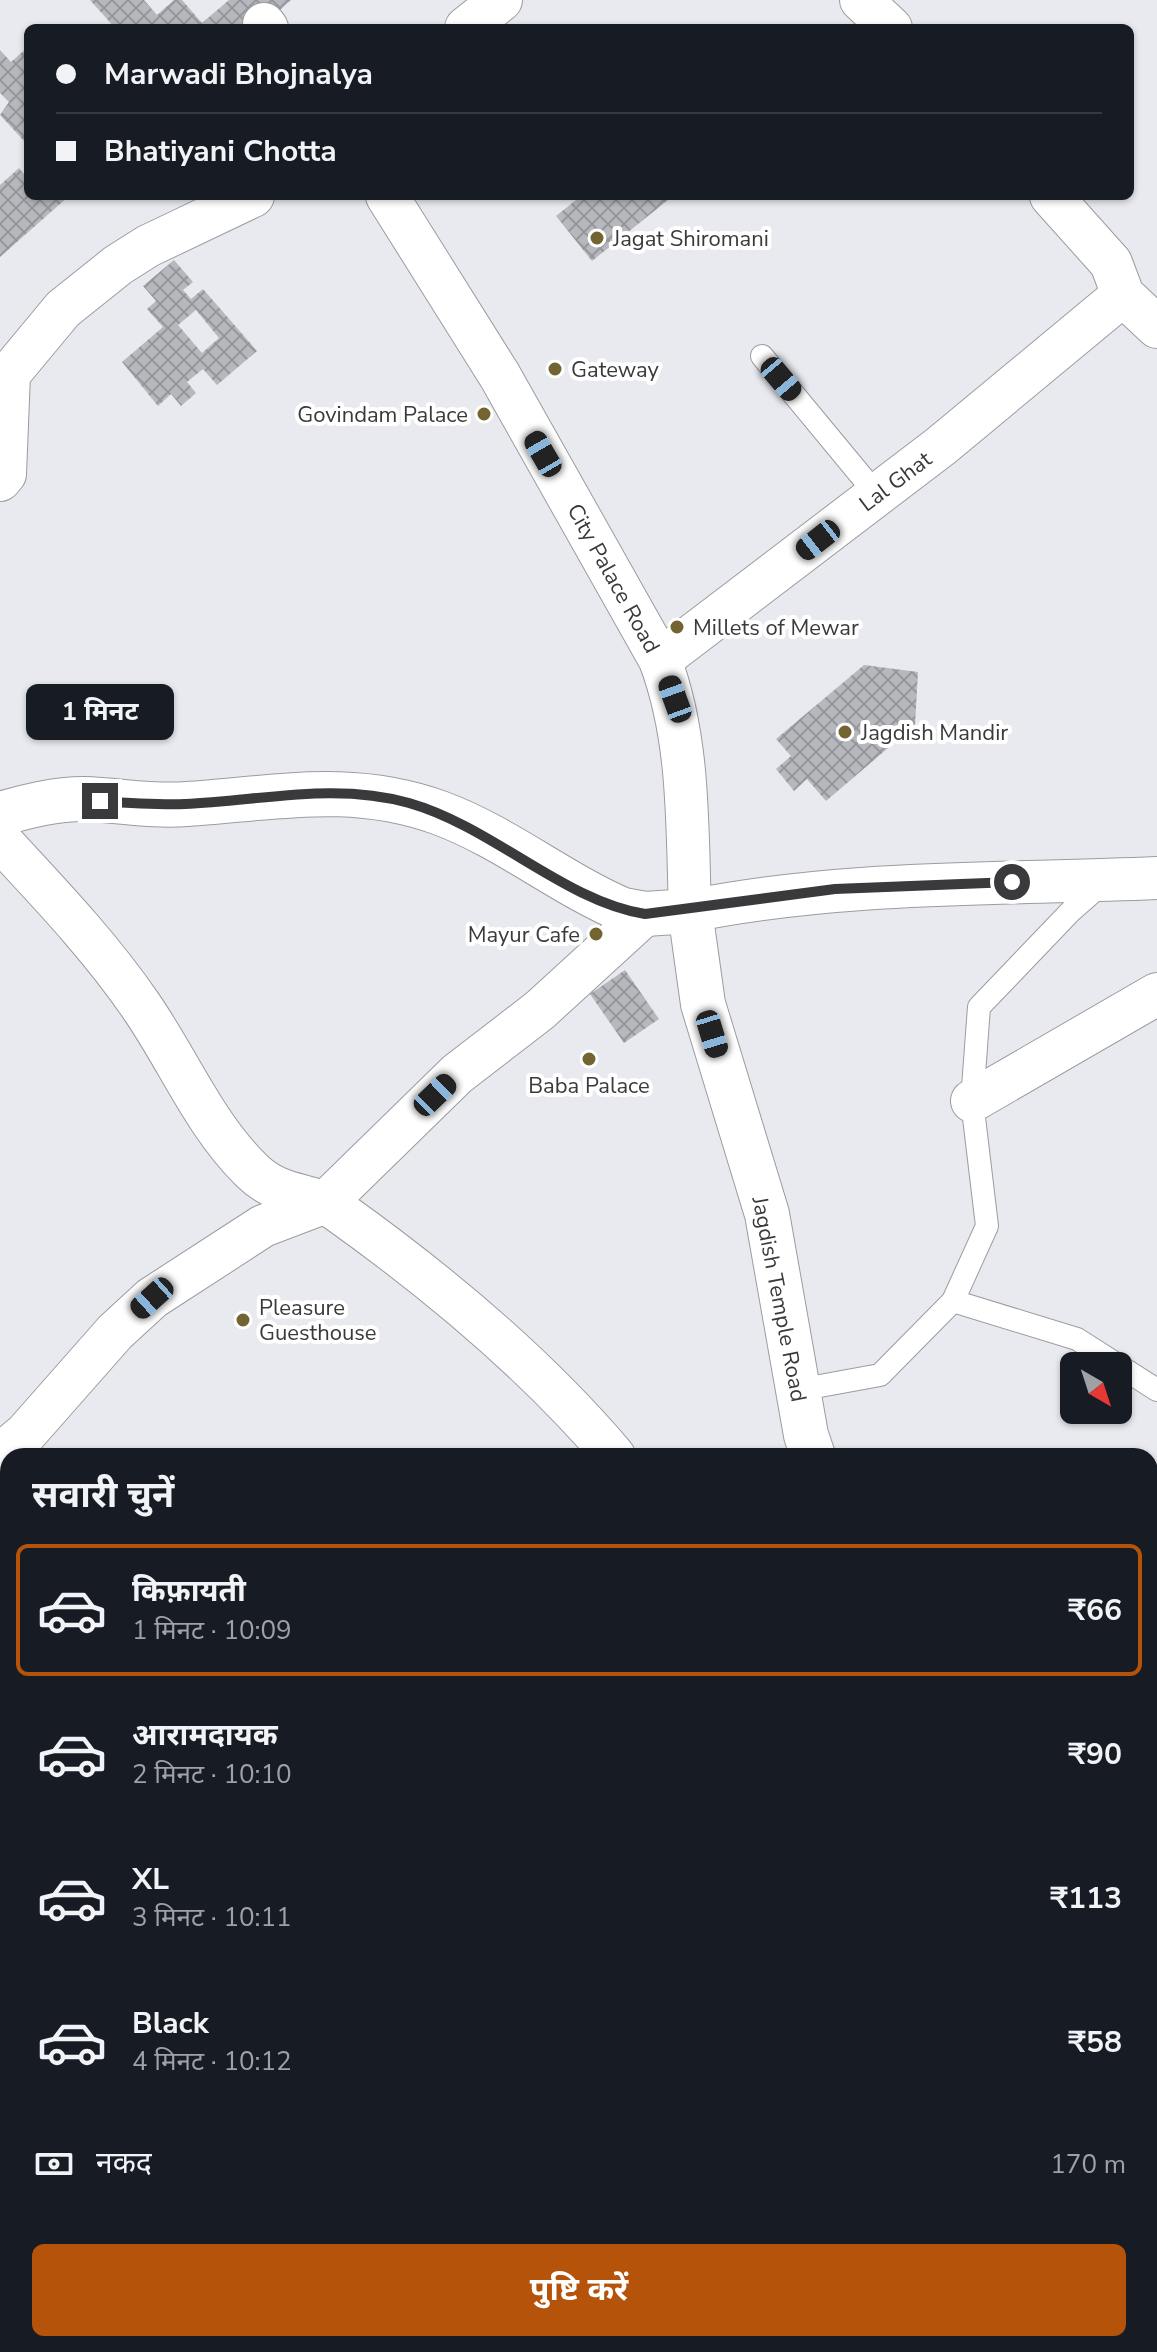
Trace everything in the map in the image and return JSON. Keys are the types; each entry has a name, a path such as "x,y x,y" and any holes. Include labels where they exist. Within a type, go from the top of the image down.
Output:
{"main road":[{"path":"0,814 45,802 84,799 187,804 281,794 369,795 444,814 623,910 645,914 690,911"},
{"name":"Jagdish Temple Road","path":"690,911 703,1004 767,1214 811,1448"}],"street":[{"path":"471,24 501,0"},
{"path":"861,0 887,24"},
{"path":"0,480 5,474 5,370 63,309 118,265 148,246 245,200"},
{"name":"City Palace Road","path":"390,200 500,376 660,660 675,699 683,749 690,911"},
{"path":"1055,200 1111,263 1123,295 1157,327"},
{"name":"Lal Ghat","path":"660,660 877,495 1123,295"},
{"path":"0,840 107,960 161,1036 221,1136 254,1173 290,1196 326,1202 488,1325 606,1448"},
{"path":"690,911 770,895 835,889 1157,878"},
{"path":"8,1448 26,1433 115,1332 152,1298 263,1226 326,1202 457,1074 540,1010 645,914"},
{"path":"972,1101 1157,994"}],"lane":[{"path":"762,356 877,495"},
{"path":"798,1390 880,1375 953,1301 987,1226 972,1101 979,1007 1071,911 1106,881"},
{"path":"953,1301 1077,1339 1157,1390"}],"building":[{"path":"90,0 144,0 157,15 174,0 182,0 202,23 229,0 291,0 264,24 111,24"},
{"path":"0,50 11,62 24,51 24,141 0,115 9,102 0,93"},
{"path":"19,168 24,174 24,200 64,200 0,257 0,185"},
{"name":"Jagat Shiromani","path":"576,200 668,200 592,261 556,216"},
{"path":"174,260 193,282 183,290 191,299 203,289 257,351 217,385 203,369 187,382 196,393 181,406 171,394 158,406 122,362 163,327 147,309 156,301 143,286","holes":["196,310 219,338 202,353 178,325"]},
{"name":"Jagdish Mandir","path":"864,665 918,672 915,725 826,801 807,779 794,791 776,769 791,756 776,739"},
{"path":"625,970 659,1019 624,1043 590,994"}],"place":[{"name":"Jagat Shiromani","path":"597,238"},
{"name":"Gateway","path":"555,369"},
{"name":"Govindam Palace","path":"484,414"},
{"name":"Millets of Mewar","path":"677,627"},
{"name":"Jagdish Mandir","path":"845,732"},
{"name":"Mayur Cafe","path":"596,934"},
{"name":"Baba Palace","path":"589,1059"},
{"name":"Pleasure Guesthouse","path":"243,1320"}],"route":[{"path":"100,801 145,805 187,804 320,792 369,795 407,802 444,814 600,900 623,910 645,914 690,911 770,895 835,889 1012,882"}]}
